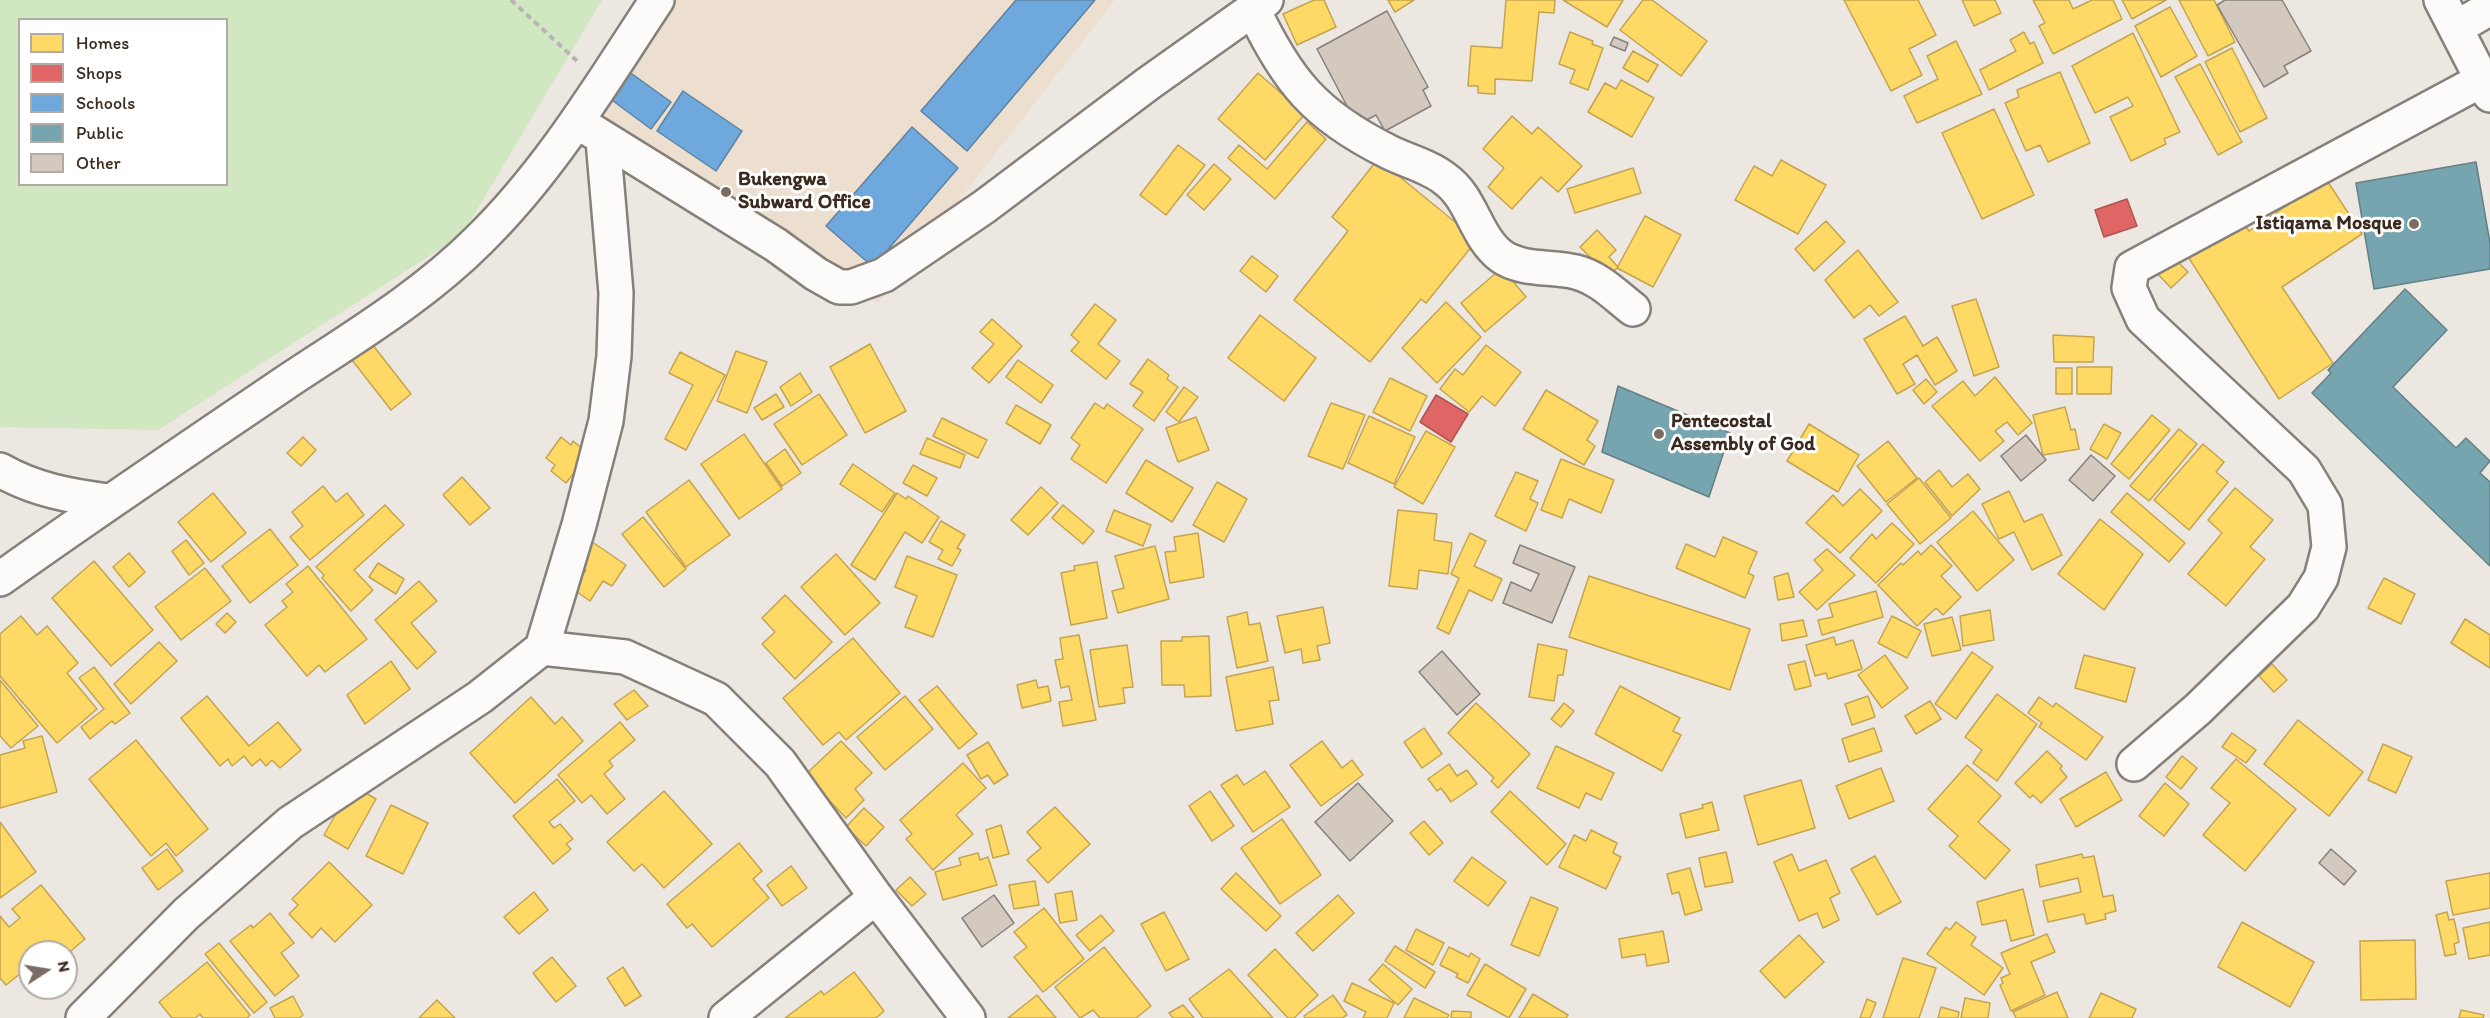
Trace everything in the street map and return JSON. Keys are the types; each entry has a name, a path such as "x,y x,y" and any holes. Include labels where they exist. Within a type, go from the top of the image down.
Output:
{"street":[{"path":"83,1018 186,914 290,823 480,697 542,648 579,525 606,421 614,356 616,293 590,130 602,83 657,0"},
{"path":"590,130 708,203 816,274 839,287 850,287 884,275 984,207 1149,83 1259,5 1274,52 1293,82 1323,112 1352,133 1445,178 1463,197 1488,242 1501,255 1516,264 1579,273 1599,282 1633,309"},
{"path":"2134,764 2198,709 2303,607 2321,578 2329,547 2325,505 2304,470 2143,319 2129,288 2132,267 2486,87 2448,14 2490,8"},
{"path":"0,579 109,501 378,321 448,269 590,130"},
{"path":"0,470 22,483 61,494 109,501"},
{"path":"542,648 625,657 716,699 780,763 876,897 968,1018"},
{"path":"726,1018 876,897"}],"path":[{"path":"511,0 602,83"}],"shaded area":[{"path":"666,0 1115,0 879,303 575,115"}],"green space":[{"path":"0,0 602,0 462,235 158,430 0,427"}],"building: Homes":[{"path":"1314,0 1324,0 1336,27 1297,45 1283,14"},
{"path":"1388,0 1414,0 1395,12"},
{"path":"1506,0 1555,0 1554,13 1539,12 1532,81 1495,79 1495,94 1478,93 1478,86 1468,86 1471,46 1502,48"},
{"path":"1563,0 1623,0 1607,27"},
{"path":"1643,0 1652,0 1707,41 1681,76 1620,30"},
{"path":"1844,0 1918,0 1936,35 1909,49 1922,75 1891,91"},
{"path":"1962,0 1995,0 2001,13 1974,26"},
{"path":"2033,0 2069,0 2073,9 2092,0 2113,0 2122,19 2053,54 2039,26 2045,23"},
{"path":"2122,0 2166,0 2132,19"},
{"path":"2179,0 2214,0 2235,42 2208,56"},
{"path":"2170,7 2197,56 2161,77 2135,26"},
{"path":"1570,32 1593,41 1592,44 1603,48 1588,90 1570,83 1575,70 1559,64"},
{"path":"2024,32 2030,44 2034,42 2043,63 1989,90 1980,70 2016,51 2010,40"},
{"path":"2133,33 2180,132 2164,139 2166,144 2131,161 2110,117 2133,106 2128,97 2095,113 2072,66"},
{"path":"1956,41 1982,94 1917,123 1904,96 1938,79 1927,56"},
{"path":"2232,48 2267,118 2240,132 2205,62"},
{"path":"1633,51 1658,65 1648,82 1623,68"},
{"path":"2200,64 2242,142 2218,155 2175,77"},
{"path":"2060,72 2090,143 2048,162 2040,145 2026,151 2005,103 2019,97 2017,90"},
{"path":"1258,73 1305,114 1265,160 1218,119"},
{"path":"1621,80 1654,98 1632,137 1588,112 1605,83 1616,89"},
{"path":"1994,109 2034,195 1982,219 1942,133"},
{"path":"1512,116 1532,134 1538,127 1582,166 1558,192 1541,177 1512,209 1488,187 1504,168 1483,149"},
{"path":"1307,122 1326,139 1275,199 1228,158 1239,145 1267,169"},
{"path":"1178,145 1205,165 1166,215 1140,195"},
{"path":"1378,159 1477,240 1426,303 1421,299 1370,362 1294,300 1348,231 1332,217"},
{"path":"1781,160 1826,185 1798,234 1735,200 1754,166 1772,176"},
{"path":"1214,164 1231,179 1204,210 1187,195"},
{"path":"1633,168 1641,193 1575,213 1567,189"},
{"path":"2326,179 2362,234 2282,287 2333,363 2279,399 2187,255 2241,220 2249,231"},
{"path":"1645,216 1681,235 1653,287 1617,268"},
{"path":"1826,221 1845,242 1814,271 1795,249"},
{"path":"1597,230 1616,250 1609,257 1618,267 1609,276 1580,247"},
{"path":"1858,250 1898,302 1879,316 1870,305 1854,318 1825,280"},
{"path":"2168,252 2188,272 2171,288 2152,268"},
{"path":"1252,256 1278,276 1266,292 1240,271"},
{"path":"1502,268 1526,297 1485,332 1461,303"},
{"path":"1976,299 1999,367 1974,376 1952,306"},
{"path":"1446,302 1481,337 1437,383 1402,348"},
{"path":"1095,304 1116,320 1098,344 1120,361 1106,379 1071,351 1079,342 1071,335"},
{"path":"1260,315 1316,358 1284,401 1228,358"},
{"path":"1905,316 1923,346 1937,337 1957,371 1935,385 1917,355 1903,364 1915,384 1897,394 1864,339"},
{"path":"992,319 1022,346 989,383 972,368 994,344 980,332"},
{"path":"2053,335 2094,337 2093,362 2054,362"},
{"path":"372,344 411,394 391,410 352,360"},
{"path":"870,344 906,411 865,433 830,367"},
{"path":"1486,345 1521,372 1495,406 1482,396 1469,412 1440,389 1455,369 1463,375"},
{"path":"736,351 767,362 747,413 717,401"},
{"path":"680,352 725,375 686,450 665,439 693,385 669,373"},
{"path":"1148,359 1169,375 1167,379 1178,387 1154,421 1133,406 1143,392 1130,384"},
{"path":"1018,360 1053,385 1041,403 1006,377"},
{"path":"2077,367 2112,367 2111,394 2077,394"},
{"path":"2056,368 2072,368 2072,394 2056,394"},
{"path":"800,373 812,392 791,406 780,387"},
{"path":"1995,377 2032,423 2018,435 2007,422 1995,431 2004,441 1980,461 1932,406 1963,381 1975,396"},
{"path":"1390,378 1427,396 1410,431 1373,412"},
{"path":"1926,379 1937,392 1924,404 1913,390"},
{"path":"1184,387 1198,397 1179,422 1166,412"},
{"path":"1546,390 1598,421 1587,440 1595,446 1584,465 1523,429"},
{"path":"776,394 784,407 762,420 754,408"},
{"path":"819,394 847,435 802,465 774,424"},
{"path":"1095,403 1104,409 1107,404 1143,429 1106,483 1071,459 1080,445 1071,438"},
{"path":"1331,403 1365,415 1343,469 1308,456"},
{"path":"1016,405 1051,425 1040,444 1006,423"},
{"path":"2065,407 2071,430 2075,429 2079,449 2043,455 2033,415"},
{"path":"2152,415 2170,430 2129,479 2111,464"},
{"path":"1369,416 1415,437 1394,484 1348,463"},
{"path":"1196,417 1209,450 1178,462 1166,428"},
{"path":"942,418 987,440 978,458 933,436"},
{"path":"1809,424 1859,455 1838,492 1787,461"},
{"path":"2104,424 2121,433 2107,459 2090,449"},
{"path":"2179,429 2197,444 2149,501 2130,486"},
{"path":"1426,431 1455,447 1423,504 1394,487"},
{"path":"744,434 782,489 739,519 701,464"},
{"path":"303,437 316,450 301,466 287,453"},
{"path":"561,437 571,445 573,441 589,454 566,483 551,471 555,465 546,458"},
{"path":"927,438 965,455 960,468 920,454"},
{"path":"1888,441 1917,478 1886,502 1857,466"},
{"path":"2203,444 2224,462 2216,472 2228,482 2189,530 2154,500"},
{"path":"785,449 801,473 782,486 766,463"},
{"path":"1561,459 1614,480 1601,513 1569,499 1562,518 1541,510"},
{"path":"1146,460 1193,488 1172,522 1126,493"},
{"path":"853,464 895,493 882,512 840,484"},
{"path":"913,465 937,478 927,496 903,483"},
{"path":"1939,470 1952,487 1968,474 1980,489 1952,516 1925,482"},
{"path":"1516,472 1538,481 1530,499 1538,503 1526,531 1495,516"},
{"path":"462,477 490,508 470,525 443,495"},
{"path":"1919,478 1951,518 1920,544 1887,504"},
{"path":"689,480 730,535 686,567 646,512"},
{"path":"1217,482 1247,499 1224,542 1193,525"},
{"path":"323,486 336,502 347,493 364,515 310,560 290,537 303,526 292,512"},
{"path":"1041,487 1058,503 1028,535 1011,520"},
{"path":"2235,488 2273,520 2250,547 2265,559 2226,606 2188,574 2222,533 2208,520"},
{"path":"1860,489 1882,511 1840,553 1806,523 1833,495 1843,506"},
{"path":"2009,491 2024,522 2042,514 2062,555 2032,570 2014,532 1999,539 1982,504"},
{"path":"213,493 246,533 211,562 178,522"},
{"path":"897,493 906,499 908,496 939,517 922,543 905,532 875,580 851,565"},
{"path":"2127,493 2185,543 2169,562 2111,512"},
{"path":"385,505 404,525 354,570 373,590 351,611 322,578 324,575 316,567"},
{"path":"1063,505 1094,531 1083,544 1052,518"},
{"path":"1114,510 1151,525 1143,546 1106,531"},
{"path":"1398,510 1437,514 1434,540 1452,543 1448,574 1419,570 1417,589 1389,586"},
{"path":"1973,511 2014,560 1977,591 1937,542"},
{"path":"643,517 686,569 664,587 622,534"},
{"path":"2100,519 2143,554 2104,610 2058,574"},
{"path":"941,521 965,535 957,548 961,550 952,566 938,559 943,550 929,542"},
{"path":"1892,523 1914,544 1876,583 1850,558 1872,534 1876,539"},
{"path":"270,529 298,565 250,603 222,566"},
{"path":"1198,533 1204,577 1170,583 1165,552 1176,551 1174,537"},
{"path":"1470,533 1486,541 1474,566 1502,579 1492,601 1469,590 1449,634 1437,628 1459,578 1451,574"},
{"path":"585,537 626,565 612,586 603,581 590,601 573,589 586,570 570,558"},
{"path":"1723,537 1757,552 1748,573 1754,576 1745,598 1676,568 1686,544 1715,557"},
{"path":"186,540 204,563 189,575 172,551"},
{"path":"1931,545 1952,566 1941,576 1961,597 1943,615 1936,608 1917,626 1878,585 1901,563 1903,565 1918,551 1921,555"},
{"path":"1155,546 1169,599 1118,613 1112,591 1124,588 1115,556"},
{"path":"1827,549 1855,575 1817,610 1799,592 1823,570 1814,560"},
{"path":"129,553 145,572 129,587 113,567"},
{"path":"836,554 880,603 845,635 801,587"},
{"path":"907,556 957,575 933,637 905,627 917,596 895,587"},
{"path":"94,561 153,630 111,666 52,598"},
{"path":"1097,562 1107,618 1071,625 1061,573 1075,570 1074,566"},
{"path":"378,563 404,579 396,594 369,577"},
{"path":"308,566 367,639 325,672 319,665 307,676 265,625 287,607 282,601 293,592 286,584"},
{"path":"205,568 231,601 181,640 155,607"},
{"path":"1788,573 1794,597 1778,600 1774,577"},
{"path":"1589,576 1750,629 1730,690 1569,637"},
{"path":"2384,578 2415,594 2401,624 2368,608"},
{"path":"419,581 437,601 411,623 436,652 417,669 375,620"},
{"path":"1876,591 1883,617 1822,635 1818,620 1833,617 1829,604"},
{"path":"785,595 832,642 795,679 762,644 775,632 762,618"},
{"path":"1323,607 1330,643 1317,646 1320,660 1303,663 1301,649 1285,653 1277,616"},
{"path":"1990,610 1994,640 1963,646 1960,616"},
{"path":"1247,612 1249,625 1260,623 1268,661 1237,668 1227,617"},
{"path":"227,613 236,622 225,633 216,624"},
{"path":"21,616 37,635 47,626 78,663 67,673 97,709 57,743 0,676 0,634"},
{"path":"1892,616 1921,631 1907,658 1878,643"},
{"path":"1952,617 1961,650 1932,656 1924,624"},
{"path":"2465,619 2490,635 2490,668 2451,643"},
{"path":"1803,620 1807,636 1782,641 1780,624"},
{"path":"1079,635 1096,720 1063,726 1059,702 1072,700 1069,686 1061,688 1055,660 1063,659 1060,638"},
{"path":"1209,636 1211,696 1185,697 1184,685 1162,685 1161,641 1182,641 1182,637"},
{"path":"1834,637 1836,645 1853,640 1862,669 1828,679 1826,673 1815,676 1806,645"},
{"path":"853,638 900,693 846,740 839,732 823,745 783,698"},
{"path":"159,642 177,661 131,704 114,684"},
{"path":"1538,644 1567,650 1563,675 1558,675 1554,701 1529,697"},
{"path":"1127,645 1133,687 1123,688 1125,703 1099,707 1090,650"},
{"path":"1972,652 1993,667 1956,719 1935,704"},
{"path":"1885,655 1908,688 1882,708 1858,675"},
{"path":"2084,655 2135,668 2126,702 2075,688"},
{"path":"391,661 410,689 365,724 347,695"},
{"path":"1805,661 1811,686 1795,690 1788,665"},
{"path":"2272,664 2287,680 2274,692 2259,676"},
{"path":"94,667 130,713 115,724 112,721 90,739 81,727 104,709 79,678"},
{"path":"1273,667 1279,700 1269,701 1273,724 1236,731 1226,677"},
{"path":"0,680 38,726 11,748 0,736"},
{"path":"1036,680 1038,688 1048,686 1051,701 1022,708 1017,685"},
{"path":"937,686 977,734 959,749 919,700"},
{"path":"1620,686 1680,718 1673,731 1681,735 1662,771 1595,734"},
{"path":"634,690 648,706 627,720 614,704"},
{"path":"1997,694 2037,724 1997,781 1973,763 1982,750 1965,737"},
{"path":"207,696 249,746 278,722 301,750 280,768 272,760 266,766 260,759 252,766 244,756 232,766 228,759 220,766 181,718"},
{"path":"905,696 933,729 885,770 857,737"},
{"path":"1868,696 1875,717 1852,725 1845,704"},
{"path":"531,697 555,724 562,717 583,741 515,803 470,753"},
{"path":"2039,697 2053,707 2056,703 2103,737 2086,760 2039,727 2042,723 2028,713"},
{"path":"1930,701 1941,719 1916,734 1905,716"},
{"path":"1476,703 1530,754 1498,788 1491,781 1494,778 1448,733"},
{"path":"1564,703 1574,711 1561,727 1551,719"},
{"path":"2298,720 2363,772 2329,816 2264,764"},
{"path":"620,722 635,740 609,761 613,766 604,774 625,799 607,814 591,795 582,803 558,775"},
{"path":"1424,728 1442,754 1422,768 1404,742"},
{"path":"1874,728 1882,751 1849,762 1842,739"},
{"path":"2232,733 2256,750 2246,763 2222,747"},
{"path":"42,736 57,792 0,808 0,755 25,748 23,741"},
{"path":"136,740 208,829 176,856 166,843 151,856 89,779"},
{"path":"841,741 872,773 855,789 864,800 846,818 805,775"},
{"path":"1322,741 1342,768 1352,760 1363,775 1321,806 1290,765"},
{"path":"988,742 1008,775 994,784 988,775 981,779 967,755"},
{"path":"2383,744 2412,757 2396,793 2368,780"},
{"path":"1556,746 1614,773 1601,800 1586,793 1579,808 1537,788"},
{"path":"2047,751 2062,766 2060,769 2067,777 2041,803 2033,795 2030,798 2015,783"},
{"path":"2182,756 2197,768 2181,789 2166,777"},
{"path":"2236,759 2296,809 2245,871 2203,835 2230,803 2211,788"},
{"path":"963,763 986,788 956,815 973,834 933,870 906,839 912,834 900,820"},
{"path":"1449,764 1457,776 1467,770 1477,784 1451,802 1441,788 1437,791 1428,779"},
{"path":"1967,765 2001,796 1978,822 2010,850 1985,879 1949,846 1958,836 1928,809"},
{"path":"1881,768 1894,801 1849,819 1836,786"},
{"path":"1265,771 1290,807 1253,832 1221,785 1237,775 1244,785"},
{"path":"2106,772 2122,800 2076,827 2060,799"},
{"path":"557,779 575,801 549,822 554,828 560,824 573,839 566,844 571,849 553,864 513,816"},
{"path":"1801,780 1815,828 1758,845 1744,796"},
{"path":"2165,783 2189,804 2164,836 2139,816"},
{"path":"352,785 376,799 348,849 324,835"},
{"path":"664,791 712,844 664,888 642,864 634,871 607,842"},
{"path":"1210,791 1234,826 1212,841 1189,806"},
{"path":"1510,791 1566,844 1547,865 1491,812"},
{"path":"1712,802 1719,830 1686,838 1680,814 1703,808 1702,805"},
{"path":"391,805 428,823 403,874 366,856"},
{"path":"1055,807 1090,844 1048,883 1027,860 1041,848 1027,832"},
{"path":"864,808 884,827 866,846 846,827"},
{"path":"1282,819 1321,875 1280,904 1241,848"},
{"path":"1424,821 1443,843 1429,855 1410,833"},
{"path":"0,822 36,872 0,898"},
{"path":"1001,825 1009,854 993,858 986,830"},
{"path":"1591,830 1617,843 1613,853 1621,857 1606,889 1559,867 1574,835 1586,841"},
{"path":"739,843 762,871 753,879 769,898 712,947 692,924 687,928 667,904"},
{"path":"167,849 183,871 158,890 142,868"},
{"path":"1726,852 1733,882 1705,887 1699,858"},
{"path":"978,853 980,860 988,857 997,885 943,900 935,872 961,865 959,858"},
{"path":"1792,854 1799,871 1826,860 1840,893 1830,898 1839,920 1823,928 1817,913 1799,921 1774,862"},
{"path":"2082,854 2083,858 2094,856 2103,897 2113,895 2116,911 2105,914 2106,919 2086,924 2084,914 2048,922 2043,901 2081,892 2078,878 2040,887 2036,865"},
{"path":"1875,856 1901,902 1877,915 1851,869"},
{"path":"1472,857 1506,882 1488,906 1454,881"},
{"path":"329,862 372,905 335,942 321,928 312,938 289,914 298,905 292,899"},
{"path":"791,866 807,888 782,906 767,885"},
{"path":"1690,868 1702,910 1685,915 1679,892 1672,894 1667,874"},
{"path":"1236,873 1281,916 1266,931 1221,889"},
{"path":"2490,873 2490,908 2453,915 2446,881"},
{"path":"910,877 926,894 912,906 896,890"},
{"path":"1035,881 1039,905 1014,909 1009,885"},
{"path":"41,885 85,939 78,945 78,940 18,940 18,976 6,985 0,978 0,916 9,927 20,918 12,909"},
{"path":"2023,889 2034,935 2011,941 2006,920 1982,925 1977,902"},
{"path":"1072,891 1077,920 1060,923 1055,894"},
{"path":"534,892 548,910 519,934 504,917"},
{"path":"1338,895 1354,913 1313,951 1296,933"},
{"path":"1531,897 1558,908 1539,956 1511,945"},
{"path":"1044,908 1084,959 1043,992 1014,957 1027,947 1014,932"},
{"path":"1164,912 1189,959 1166,971 1141,924"},
{"path":"2447,912 2449,920 2454,919 2459,942 2454,944 2456,954 2445,956 2436,915"},
{"path":"270,913 294,943 281,953 299,976 275,996 230,941 251,925 253,928"},
{"path":"1101,915 1114,931 1090,951 1076,935"},
{"path":"1956,922 1976,937 1971,945 2003,968 1984,995 1927,954 1946,927 1950,930"},
{"path":"2242,922 2314,962 2290,1007 2218,967"},
{"path":"2490,922 2490,955 2469,959 2463,928"},
{"path":"1416,929 1444,943 1433,965 1406,950"},
{"path":"1663,931 1669,962 1647,966 1645,954 1622,958 1619,939"},
{"path":"2047,934 2055,952 2031,962 2045,995 2011,1011 2000,985 2003,983 2001,978 2010,974 2001,953"},
{"path":"1799,935 1824,962 1785,998 1760,971"},
{"path":"2415,940 2416,999 2361,1000 2360,941"},
{"path":"219,943 267,1002 254,1013 205,954"},
{"path":"1395,946 1435,972 1425,988 1385,961"},
{"path":"1104,947 1151,1006 1136,1018 1100,1018 1093,1010 1080,1018 1055,987"},
{"path":"1449,947 1469,957 1471,953 1480,959 1468,983 1456,977 1458,974 1440,965"},
{"path":"1275,949 1318,995 1294,1018 1288,1018 1248,975"},
{"path":"552,957 576,986 556,1002 533,973"},
{"path":"1903,958 1936,968 1919,1018 1883,1018"},
{"path":"207,962 250,1015 247,1018 203,1018 200,1014 195,1018 172,1018 159,1002"},
{"path":"1383,964 1412,989 1398,1005 1369,980"},
{"path":"1485,964 1526,989 1509,1018 1467,995"},
{"path":"623,967 641,996 625,1006 607,978"},
{"path":"1229,969 1273,1018 1203,1018 1189,999"},
{"path":"854,972 884,1011 876,1018 785,1018 821,991 824,995"},
{"path":"1352,983 1394,1003 1387,1018 1363,1018 1366,1012 1344,1001"},
{"path":"2057,992 2068,1018 2016,1018 2013,1012"},
{"path":"2101,993 2136,1009 2132,1018 2089,1018"},
{"path":"1533,994 1568,1015 1566,1018 1519,1018"},
{"path":"1037,995 1056,1018 1008,1018"},
{"path":"1333,995 1347,1015 1342,1018 1305,1018 1304,1016"},
{"path":"293,996 303,1015 299,1018 275,1018 270,1008"},
{"path":"1414,998 1449,1015 1447,1018 1404,1018"},
{"path":"1965,998 1990,1003 1988,1018 1961,1018"},
{"path":"1867,999 1876,1003 1870,1018 1860,1018"},
{"path":"437,1000 455,1018 419,1018"},
{"path":"1183,1005 1194,1018 1173,1018 1169,1013"},
{"path":"1941,1007 1959,1012 1958,1018 1938,1018"},
{"path":"2461,1010 2484,1015 2483,1018 2459,1018"},
{"path":"1452,1011 1471,1012 1471,1018 1451,1018"}],"building: Shops":[{"path":"2127,199 2137,226 2104,237 2095,210"},
{"path":"1436,395 1468,414 1451,442 1420,422"}],"building: Schools":[{"path":"1016,0 1095,0 967,151 921,111"},
{"path":"628,71 671,102 651,129 609,98"},
{"path":"683,91 742,131 716,171 657,131"},
{"path":"912,127 958,168 873,267 826,226"}],"building: Public":[{"path":"2476,162 2490,243 2490,269 2374,289 2356,183"},
{"path":"2405,289 2447,330 2393,387 2456,448 2466,438 2490,461 2480,473 2490,482 2490,566 2312,393 2331,373 2328,370"},
{"path":"1618,386 1730,433 1709,497 1602,452"}],"building: Other":[{"path":"2225,0 2282,0 2311,51 2284,66 2288,73 2264,87 2217,5"},
{"path":"1387,11 1428,87 1423,90 1431,106 1385,131 1376,115 1357,125 1317,49"},
{"path":"1614,37 1628,43 1625,51 1610,45"},
{"path":"2026,435 2046,460 2021,481 2001,456"},
{"path":"2091,455 2115,476 2093,501 2069,480"},
{"path":"1520,545 1575,567 1552,623 1503,603 1511,582 1531,591 1539,574 1513,563"},
{"path":"1442,651 1480,694 1457,715 1419,672"},
{"path":"1358,783 1393,821 1350,861 1315,822"},
{"path":"2331,849 2356,871 2344,885 2319,863"},
{"path":"994,895 1014,923 982,947 962,918"}],"place":[{"name":"Bukengwa Subward Office","path":"726,192"},
{"name":"Istiqama Mosque","path":"2414,224"},
{"name":"Pentecostal Assembly of God","path":"1659,434"}]}
